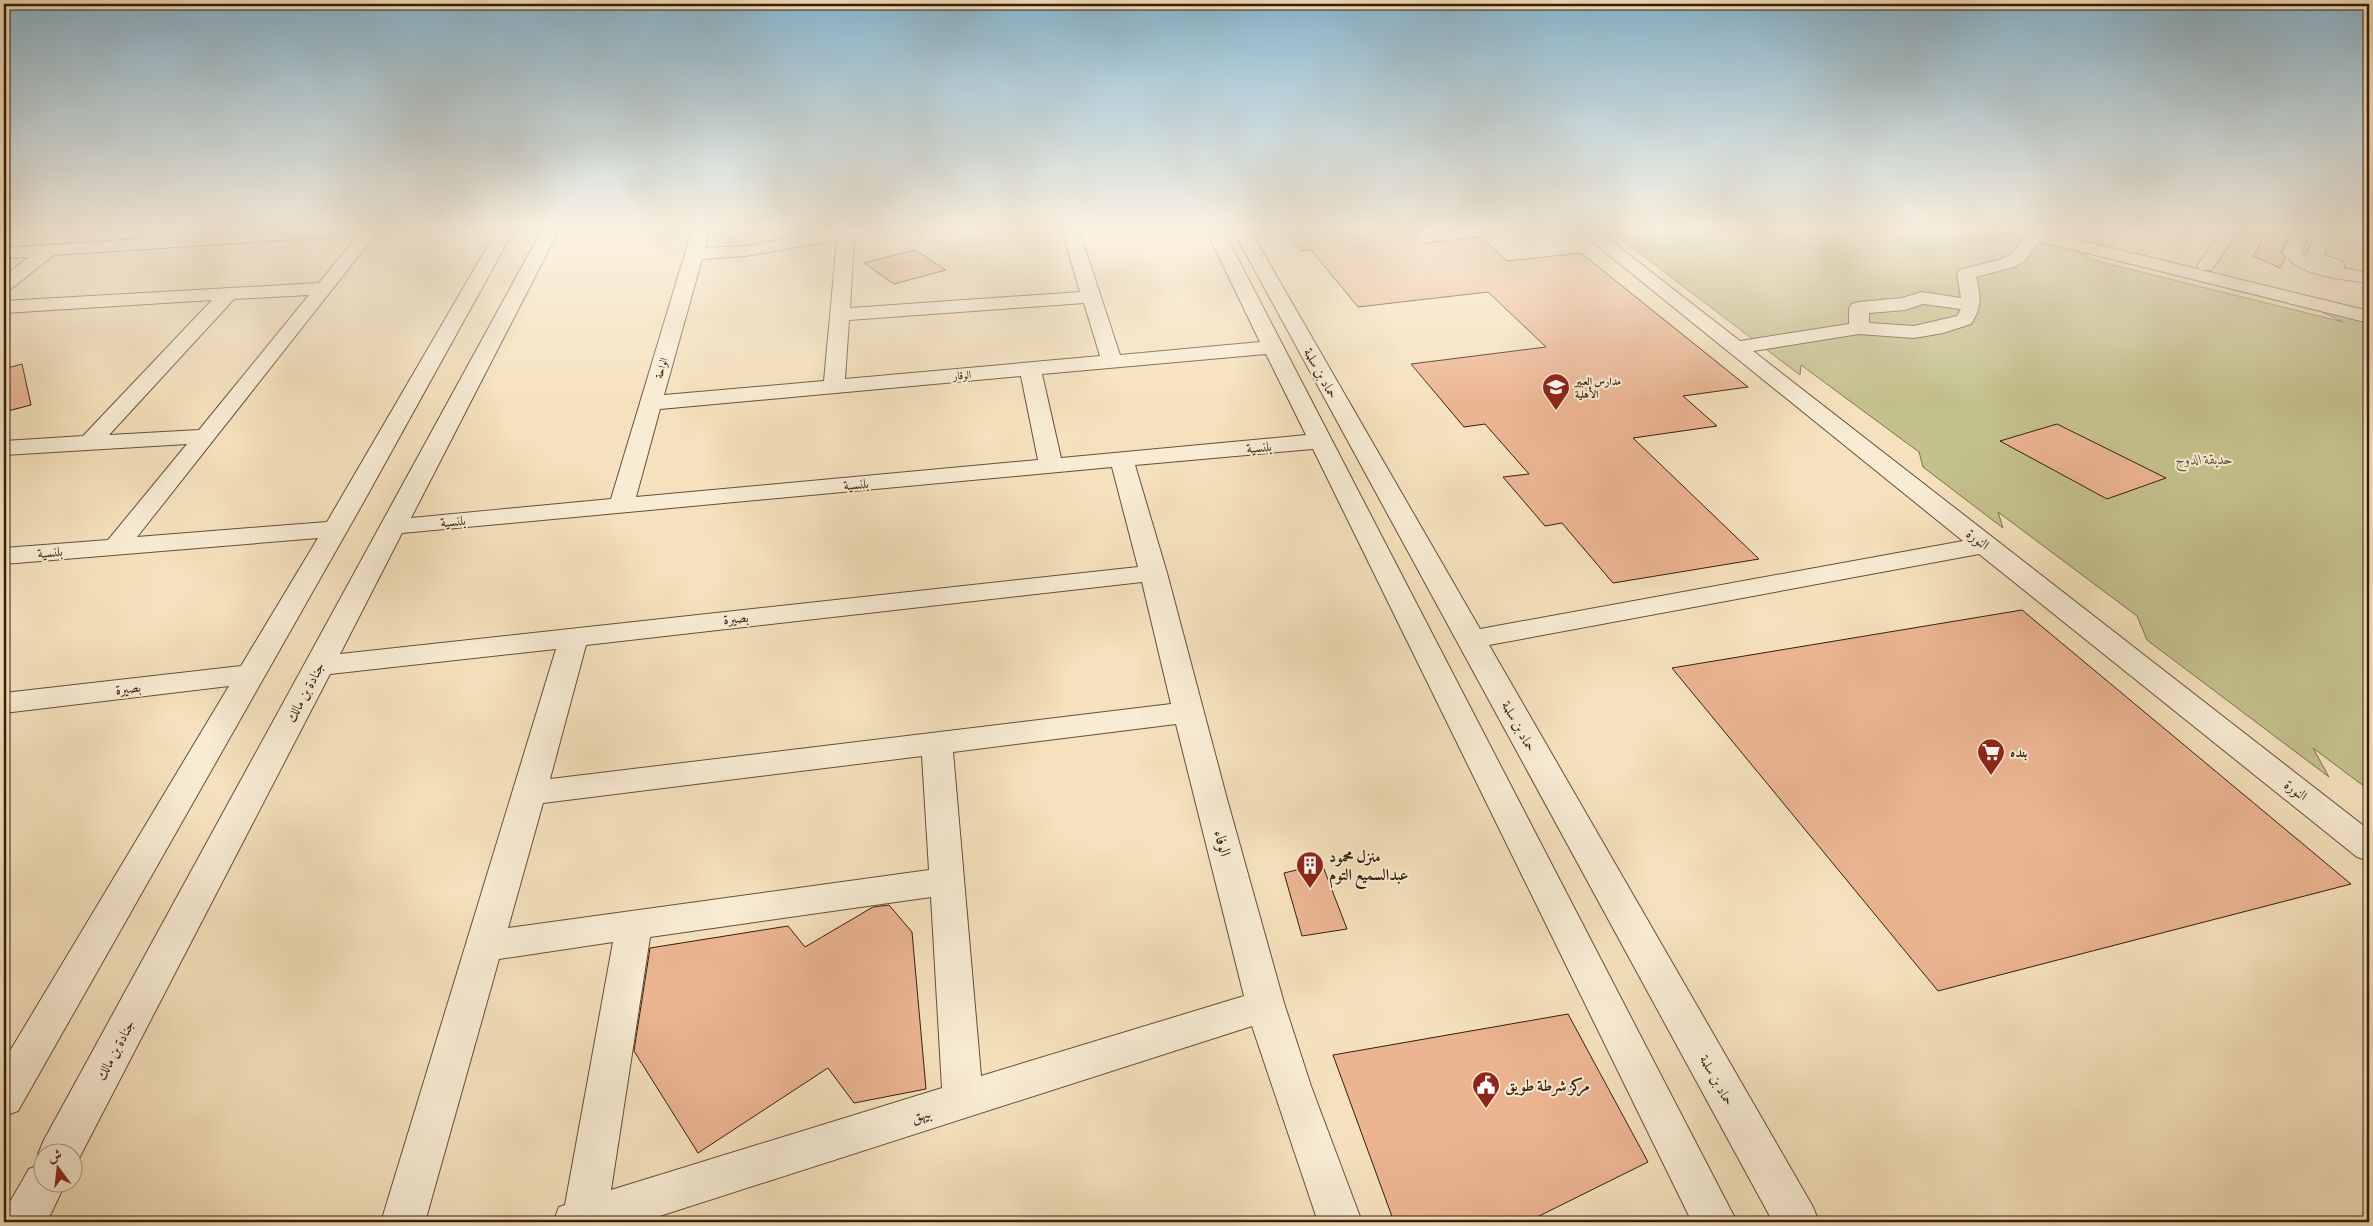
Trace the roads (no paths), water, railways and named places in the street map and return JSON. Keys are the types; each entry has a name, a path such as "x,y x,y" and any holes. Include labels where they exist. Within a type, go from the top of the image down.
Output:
{"street":[{"path":"4,1098 336,528 473,287"},
{"name":"جنادة بن مالك","path":"65,1144 391,527 520,287"},
{"name":"الواحة","path":"621,506 684,287"},
{"path":"834,387 840,315 845,287"},
{"path":"1088,287 1112,362"},
{"path":"1243,287 1715,1222"},
{"name":"حماد بن سلمة","path":"1273,287 1797,1222"},
{"name":"النورة","path":"1658,287 2369,848"},
{"path":"1734,348 1859,328 1914,332 1943,327 1964,320 1971,305 1969,287"},
{"path":"2248,287 2369,317"},
{"path":"2297,287 2369,304"},
{"path":"4,307 325,288"},
{"path":"116,547 325,288"},
{"path":"89,443 229,293"},
{"path":"840,315 1091,297"},
{"path":"1859,328 1858,308 1905,304 1922,298 1971,305"},
{"name":"الوقار","path":"651,403 1273,347"},
{"path":"1030,369 1051,466"},
{"path":"4,448 206,436"},
{"name":"بلنسية","path":"391,527 1320,441"},
{"name":"الوفاء","path":"1122,459 1154,573 1188,712 1266,1005 1340,1222"},
{"name":"بلنسية","path":"4,556 336,528"},
{"path":"1470,640 1984,545"},
{"name":"بصيرة","path":"319,666 574,636 1154,573"},
{"path":"403,1222 530,793 574,636"},
{"name":"بصيرة","path":"4,703 251,674"},
{"path":"530,793 1188,712"},
{"path":"937,743 963,1101"},
{"path":"484,946 947,881"},
{"path":"580,1221 634,924"},
{"name":"بيهق","path":"580,1221 1266,1005"},
{"path":"23,1222 38,1194"}],"place":[{"name":"مدارس العبير الأهلية","path":"1556,411"},
{"name":"بنده","path":"1991,776"},
{"name":"منزل محمود عبدالسميع التوم","path":"1310,889"},
{"name":"مركز شرطة طويق","path":"1486,1109"}],"park label":[{"name":"حديقة الدوح","path":"2204,459"}]}
